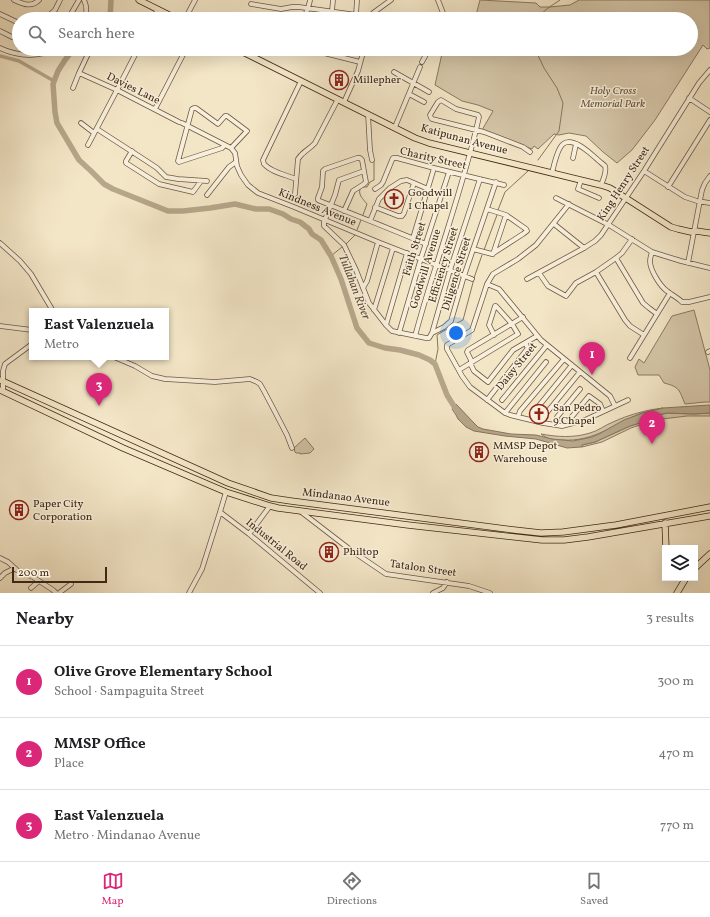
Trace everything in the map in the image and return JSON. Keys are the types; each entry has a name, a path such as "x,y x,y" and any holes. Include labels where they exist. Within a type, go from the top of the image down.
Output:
{"main road":[{"path":"139,0 146,2 164,12"},
{"name":"Katipunan Avenue","path":"251,56 416,138 429,143 610,188 667,225 710,237"},
{"name":"Katipunan Avenue","path":"693,232 710,233"},
{"name":"Mindanao Avenue","path":"2,381 228,483 271,498 548,533 616,525 710,507"},
{"name":"Mindanao Avenue","path":"2,391 124,448 226,492 270,506 408,526 534,540 564,540 710,516"},
{"path":"45,411 49,403"},
{"path":"148,458 152,449"},
{"path":"665,523 666,545"},
{"path":"616,525 617,532"},
{"path":"698,565 710,554"},
{"path":"677,593 684,581"}],"street":[{"path":"14,0 25,5 38,2 39,0"},
{"path":"53,12 60,0"},
{"path":"72,12 79,0"},
{"path":"84,0 87,12"},
{"path":"188,12 194,0"},
{"path":"307,12 310,6 310,0"},
{"path":"332,11 333,0"},
{"path":"356,12 357,0"},
{"path":"374,12 391,0"},
{"path":"438,0 444,12"},
{"path":"251,4 281,9 296,6 340,12"},
{"path":"0,14 12,20"},
{"path":"0,31 12,37"},
{"path":"0,48 12,53"},
{"path":"73,88 78,73 87,56"},
{"path":"88,145 134,56"},
{"path":"155,109 182,56"},
{"path":"336,56 360,62"},
{"path":"344,102 356,75 362,56"},
{"path":"422,62 425,56"},
{"path":"395,128 420,67"},
{"name":"King Henry Street","path":"528,279 584,248 598,238 609,225 699,83 710,70"},
{"path":"394,72 429,92"},
{"name":"Davies Lane","path":"78,73 117,90 188,125"},
{"path":"296,179 266,167 263,160 301,81"},
{"path":"409,94 424,102"},
{"path":"689,98 710,112"},
{"path":"295,194 298,160 301,154 312,147 315,143 338,99"},
{"name":"Goodwill Avenue","path":"415,336 465,175 471,153 479,117 478,115 459,110 440,100 430,115 432,119 476,130"},
{"path":"188,125 231,148 247,132 227,116 225,116 218,124 194,108 192,109 178,162 222,148 225,145"},
{"path":"368,114 372,160"},
{"path":"668,187 710,120"},
{"path":"81,123 132,151 157,168 168,178 207,181"},
{"path":"476,130 523,147 530,152"},
{"path":"552,173 562,145 570,142 580,145 604,166 605,172 601,185"},
{"path":"573,158 576,144"},
{"name":"Kindness Avenue","path":"231,148 235,153 236,162 242,177 250,188 258,193 472,279"},
{"path":"132,151 126,163 159,184 193,192 201,181"},
{"path":"344,211 353,191 366,182 361,159 359,158 326,168 323,171 322,184 318,200 344,211 426,244"},
{"name":"Charity Street","path":"385,193 377,188 383,182 393,158 504,184"},
{"path":"207,195 229,167 236,162"},
{"path":"412,238 434,168"},
{"path":"325,220 339,180 364,171"},
{"path":"644,171 684,197 690,200 710,204"},
{"name":"Faith Street","path":"399,333 421,258 450,172"},
{"path":"159,184 164,175"},
{"path":"688,263 702,190 710,176"},
{"name":"Efficiency Street","path":"432,334 450,270 480,179"},
{"path":"370,221 379,199 392,187 404,180 428,189"},
{"path":"581,180 578,187 579,190 599,198"},
{"name":"Diligence Street","path":"325,220 325,227 344,245 369,303 386,325 392,331 429,338 432,334 451,322 464,276 496,182"},
{"path":"375,208 402,216 414,183"},
{"path":"556,198 609,225 652,252 710,268"},
{"path":"569,204 536,245 518,259 493,274 487,284 472,330 447,346 447,349 465,382 470,387 505,413 518,417 562,426 585,420 628,400"},
{"path":"474,249 492,254 527,231 506,215 487,209"},
{"path":"492,254 506,215"},
{"path":"554,224 584,248"},
{"path":"539,272 548,286 566,296 576,283 596,272 622,253 632,239"},
{"path":"363,288 367,281 378,242"},
{"path":"0,243 20,261 31,274 51,308"},
{"path":"374,310 393,248"},
{"path":"652,252 650,261 651,266 661,285 670,293 682,302 710,297"},
{"path":"386,325 407,253"},
{"path":"616,258 643,303 657,314"},
{"path":"596,272 625,320 630,326 644,335"},
{"path":"487,284 499,289 537,336 610,396 615,406"},
{"path":"630,358 670,293"},
{"path":"459,370 517,335 518,333 512,324 497,306 495,306 489,325 494,334"},
{"path":"523,317 468,350 467,352 474,370 487,382 513,350 537,336"},
{"path":"0,326 29,330"},
{"path":"487,400 528,348 525,343"},
{"name":"Daisy Street","path":"502,400 547,345"},
{"path":"2,391 3,371 5,364 29,346"},
{"path":"518,417 520,411 564,359"},
{"path":"121,360 152,376 165,379 215,382 250,380 257,382 260,384 287,434 292,448"},
{"path":"505,413 546,362"},
{"path":"531,420 533,413 572,365"},
{"path":"543,423 544,416 580,372"},
{"path":"556,425 557,417 580,389"},
{"path":"572,423 570,419 589,396 600,404 603,411"},
{"path":"188,593 202,569 226,492"},
{"path":"248,534 270,506"},
{"name":"Tatalon Street","path":"300,511 352,551 386,574 471,586 490,593"},
{"name":"Industrial Road","path":"220,512 320,593"},
{"path":"0,558 8,562 19,572 39,581 56,593"},
{"path":"0,578 5,573 15,568"},
{"path":"30,588 39,581"},
{"path":"433,593 443,588 447,582"},
{"path":"59,593 71,584"}],"green space":[{"name":"Holy Cross Memorial Park","path":"480,0 536,3 540,7 550,7 570,5 579,0 710,0 710,48 707,49 703,45 698,53 698,12 477,12"},
{"name":"Holy Cross Memorial Park","path":"441,56 696,56 655,120 632,150 617,163 586,136 569,133 559,135 554,134 538,149 534,146 532,149 482,130 493,111 462,101 435,85"},
{"path":"694,310 710,370 710,402 685,404 678,390 673,386 664,383 659,375 638,375 635,367 639,359 644,363 672,316"},
{"path":"663,408 642,413 604,431 584,438 574,440 556,440 541,434 553,436 584,435 619,419 650,410"},
{"path":"667,413 710,413 710,416 687,416 654,420 631,428 602,442 582,447 582,445 595,442 630,426"},
{"path":"305,438 314,449 310,453 296,453 294,448"}],"shaded area":[{"path":"456,404 478,427 483,429 511,434 536,435 552,439 573,441 592,437 624,420 663,408 710,405 710,413 667,413 630,426 595,442 582,445 582,447 567,448 536,439 474,431 466,427 458,419 452,409"}],"waterway":[{"name":"Tullahan River","path":"110,12 111,0"},
{"path":"543,12 560,0"},
{"path":"0,56 19,61 54,81"},
{"name":"Tullahan River","path":"68,56 58,71 53,84 57,123 79,160 104,184 168,211 183,211 235,204 256,209 269,209 300,222 309,229 312,234 321,240 331,256 341,279 357,328 369,343 419,355 430,360 435,364 447,395 457,411"},
{"path":"538,56 557,88 563,103 559,131 538,160"},
{"path":"363,187 367,187 370,182 374,180 374,161"},
{"path":"498,210 505,192 528,171"},
{"path":"360,189 360,195 367,204 363,215"},
{"path":"484,250 497,215"},
{"path":"357,230 361,220"},
{"path":"346,244 355,235"},
{"path":"331,256 342,247"},
{"path":"435,364 438,349 437,335 463,320 482,255"}],"place":[{"name":"Millepher","path":"339,80"},
{"name":"Goodwill 1 Chapel","path":"394,199"},
{"name":"Olive Grove Elementary School","path":"592,375"},
{"name":"East Valenzuela","path":"99,406"},
{"name":"San Pedro 9 Chapel","path":"539,414"},
{"name":"MMSP Office","path":"652,444"},
{"name":"MMSP Depot Warehouse","path":"479,452"},
{"name":"Paper City Corporation","path":"19,510"},
{"name":"Philtop","path":"329,552"}]}
